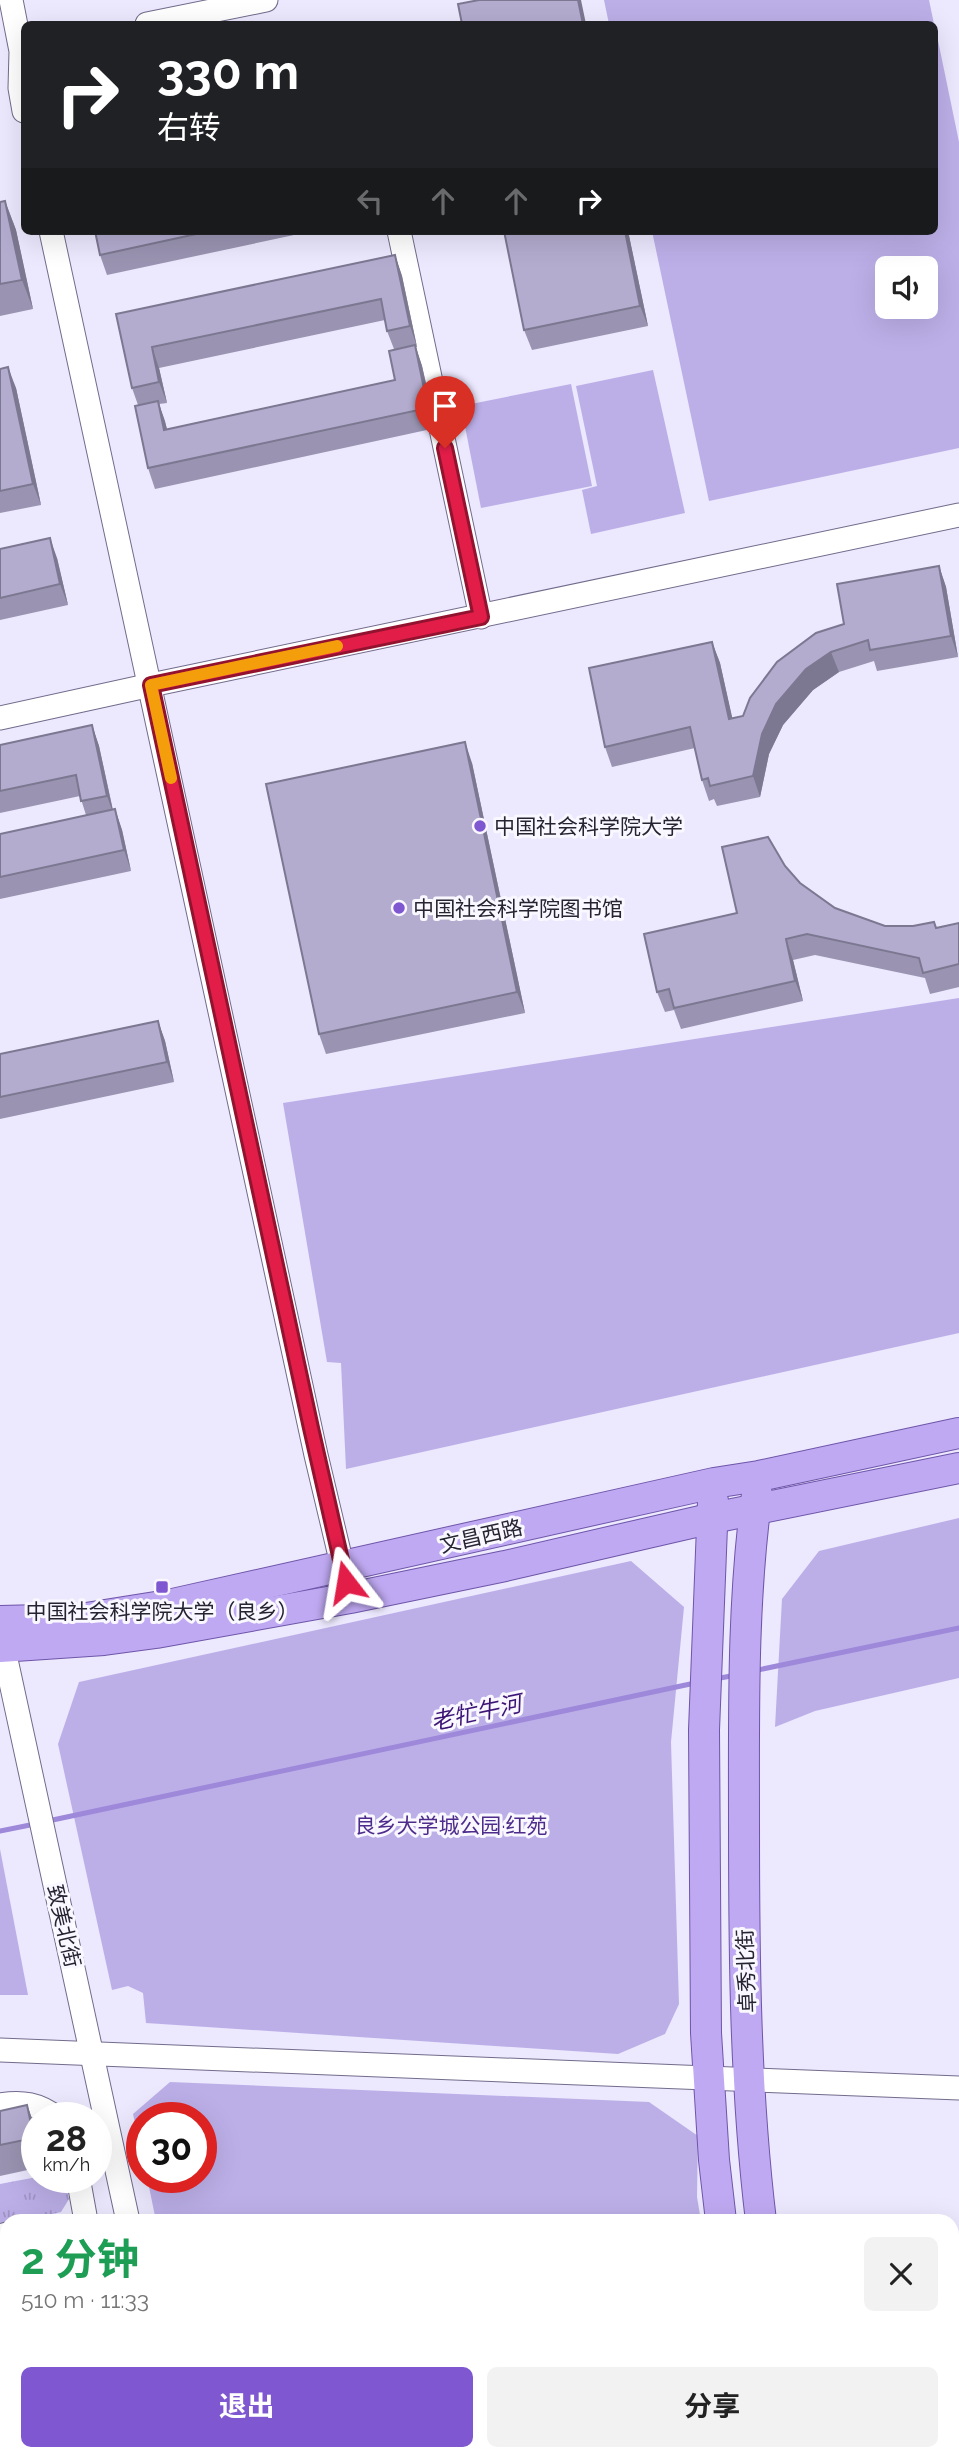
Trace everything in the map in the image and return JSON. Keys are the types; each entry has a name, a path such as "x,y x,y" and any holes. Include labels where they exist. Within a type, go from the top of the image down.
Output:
{"main road":[{"name":"文昌西路","path":"1,1637 343,1567 714,1483 759,1476 959,1433"},
{"name":"文昌西路","path":"1,1637 104,1640 156,1633 350,1598 505,1566 713,1518 959,1468"},
{"name":"卓秀北街","path":"759,1476 747,1614 744,1941 755,2165 760,2214"},
{"name":"卓秀北街","path":"714,1483 704,1730 706,2033 720,2214"}],"street":[{"path":"10,0 21,94"},
{"path":"162,21 266,0"},
{"path":"52,235 313,1441 350,1598"},
{"path":"400,235 481,617"},
{"path":"0,718 959,515"},
{"name":"致美北街","path":"1,1637 126,2214"},
{"path":"0,2050 959,2088"},
{"path":"0,2105 21,2103"},
{"path":"80,2193 82,2214"}],"green space":[{"path":"604,0 929,0 933,21 608,21"},
{"path":"938,40 959,142 959,448 709,501 653,235 938,235"},
{"path":"653,370 685,513 591,534 582,490 597,486 576,386"},
{"path":"571,384 592,486 481,508 461,406"},
{"path":"959,998 959,1333 346,1469 341,1363 327,1362 283,1103"},
{"path":"959,1518 959,1678 815,1711 775,1727 782,1599 819,1551"},
{"name":"良乡大学城公园·红苑","path":"631,1561 684,1607 671,1742 679,2004 665,2034 618,2054 146,2023 143,1993 128,1986 112,1990 58,1744 79,1682"},
{"path":"0,1849 28,1995 0,1995"},
{"path":"170,2082 649,2102 698,2136 697,2197 700,2214 155,2214 150,2193 217,2193 217,2102 147,2102"},
{"path":"21,2180 21,2193 68,2193 69,2199 61,2212 0,2214 0,2184"}],"building":[{"path":"479,0 578,0 582,21 461,21 458,4"},
{"path":"5,201 22,280 0,284 0,202"},
{"path":"96,235 192,235 100,255"},
{"path":"505,235 626,235 640,306 524,330"},
{"path":"395,255 410,326 387,331 381,299 152,347 159,382 132,388 116,314"},
{"path":"415,345 428,408 148,468 135,406 158,401 164,430 395,380 389,351"},
{"path":"8,367 33,484 0,491 0,369"},
{"path":"50,538 60,584 0,598 0,549"},
{"path":"939,566 951,636 870,650 868,640 831,652 806,669 776,704 762,734 753,776 710,786 708,778 702,780 690,727 605,747 589,668 712,642 729,719 743,716 750,698 777,662 816,633 844,624 837,584"},
{"path":"92,725 107,796 81,801 76,775 0,791 0,745"},
{"name":"中国社会科学院图书馆","path":"465,742 517,992 319,1034 266,784"},
{"path":"115,809 124,850 0,877 0,834"},
{"path":"768,837 785,866 800,883 835,908 885,926 913,926 934,922 936,928 959,923 959,964 923,973 919,958 807,934 786,939 795,981 674,1008 669,989 657,992 644,934 737,913 722,847"},
{"path":"158,1021 167,1062 0,1097 0,1054"},
{"path":"21,2106 21,2141 0,2145 0,2111"}],"waterway":[{"name":"老牤牛河","path":"753,1671 959,1628"},
{"name":"老牤牛河","path":"715,1679 736,1675"},
{"name":"老牤牛河","path":"48,1821 695,1683"},
{"name":"老牤牛河","path":"0,1831 35,1824"}],"slow traffic":[{"path":"171,778 151,685 337,646"}],"place":[{"name":"中国社会科学院大学","path":"480,826"},
{"name":"中国社会科学院图书馆","path":"399,908"},
{"name":"中国社会科学院大学（良乡）","path":"162,1587"}],"route":[{"path":"346,1582 151,685 481,617 445,448"}]}
